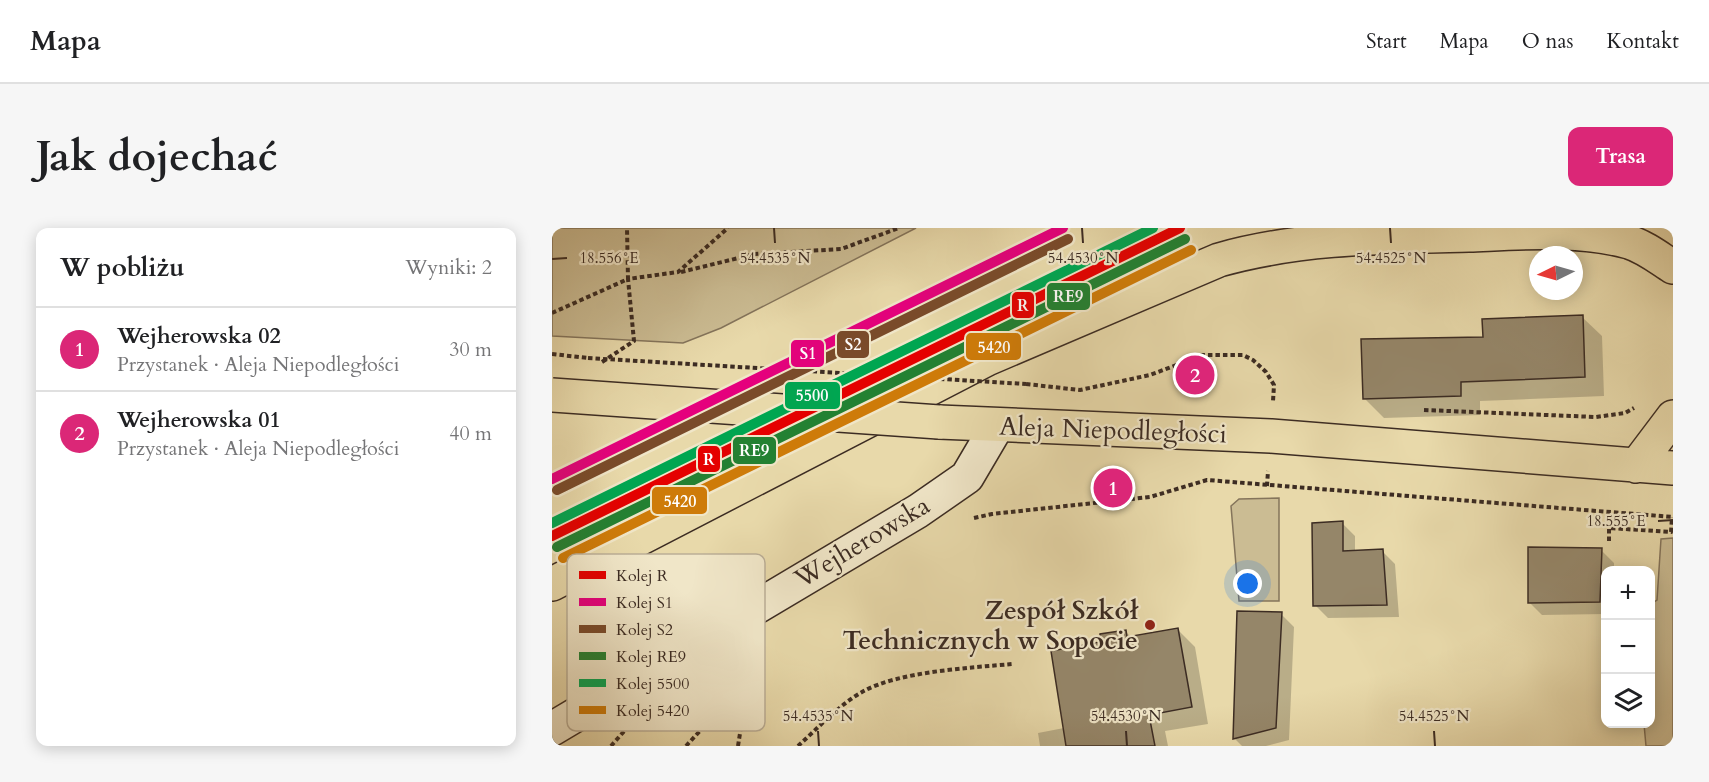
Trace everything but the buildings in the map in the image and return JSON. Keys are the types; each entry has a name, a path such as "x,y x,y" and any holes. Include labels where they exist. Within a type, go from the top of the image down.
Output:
{"main road":[{"path":"610,554 987,359 1230,256 1284,245 1377,237 1498,234 1586,235 1630,243 1673,267"},
{"name":"Aleja Niepodległości","path":"552,395 997,426 1242,435 1673,468"},
{"path":"1636,465 1673,417"},
{"path":"552,584 567,576"}],"street":[{"name":"Wejherowska","path":"765,602 918,511 967,477 997,426"},
{"name":"Wejherowska","path":"552,729 567,720"}],"path":[{"path":"627,228 628,279 634,341"},
{"path":"678,272 728,228"},
{"path":"552,313 628,279 678,272 755,254 841,249 899,228"},
{"path":"552,354 1026,384 1080,390 1149,375 1203,355 1243,355 1260,365 1274,385"},
{"path":"1417,410 1596,417 1625,413 1641,404"},
{"path":"973,518 1150,497 1207,480 1672,517 1671,532 1609,528 1608,541"},
{"path":"798,746 862,691 892,681 933,672 1012,664"},
{"path":"611,746 625,731"},
{"path":"686,746 700,731"},
{"path":"738,746 740,731"}],"shaded area":[{"path":"552,228 916,228 721,328 683,343 552,336"},
{"path":"1279,498 1279,601 1239,601 1231,506 1239,499"},
{"path":"1673,538 1673,746 1646,746 1644,728 1655,728 1655,601 1657,600 1661,539"}],"rail line":[{"name":"S1","path":"552,479 1063,228"},
{"name":"5500","path":"552,523 1153,228"},
{"name":"R","path":"552,536 1180,228"},
{"name":"S2","path":"557,490 1068,239"},
{"name":"RE9","path":"557,547 1185,239"},
{"name":"5420","path":"571,554 1191,250"},
{"name":"5420","path":"563,558 567,556"}],"place":[{"name":"Wejherowska 01","path":"1195,375"},
{"name":"Wejherowska 02","path":"1113,488"},
{"name":"Zespół Szkół Technicznych w Sopocie","path":"1150,625"}]}
